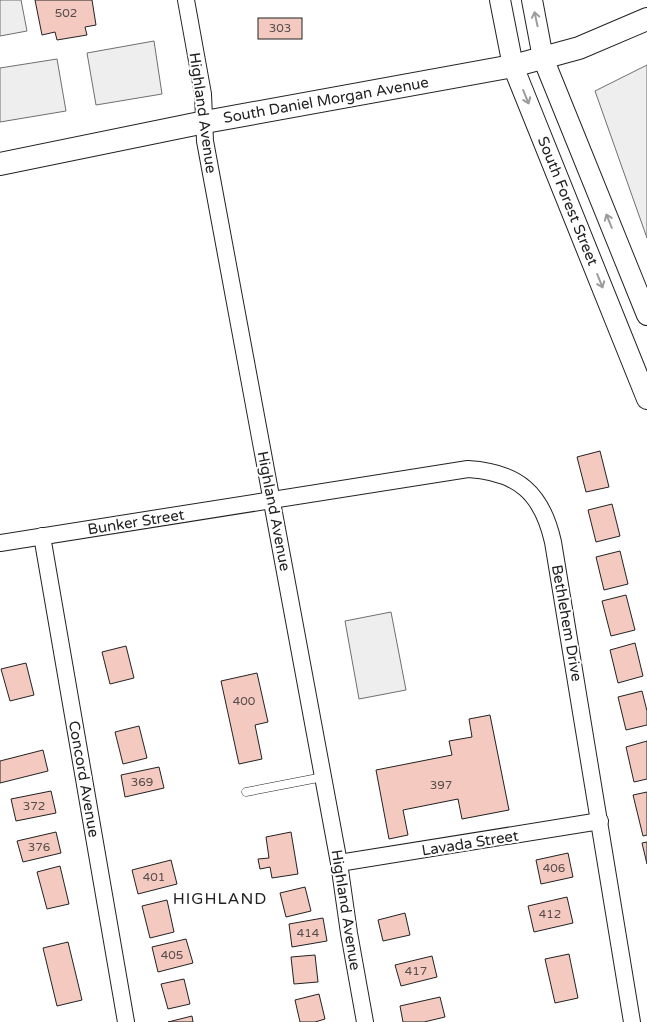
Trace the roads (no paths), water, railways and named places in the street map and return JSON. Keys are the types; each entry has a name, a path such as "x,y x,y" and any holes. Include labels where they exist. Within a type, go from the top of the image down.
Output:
{"main road":[{"name":"South Daniel Morgan Avenue","path":"0,164 205,122 513,66 578,48 647,19"}],"street":[{"name":"Highland Avenue","path":"186,0 203,94 205,141 324,777 365,1022"},
{"name":"South Forest Street","path":"500,0 513,66 647,399"},
{"name":"South Forest Street","path":"532,0 543,58 647,315"},
{"name":"Bethlehem Drive","path":"272,501 468,469 488,470 508,476 525,488 539,503 549,521 552,535 632,1022"},
{"name":"Bunker Street","path":"0,543 272,501"},
{"name":"Concord Avenue","path":"42,536 126,1022"},
{"name":"Lavada Street","path":"339,863 600,821"}],"lane":[{"path":"246,792 324,777"}],"district":[{"name":"HIGHLAND","path":"220,898"}]}
